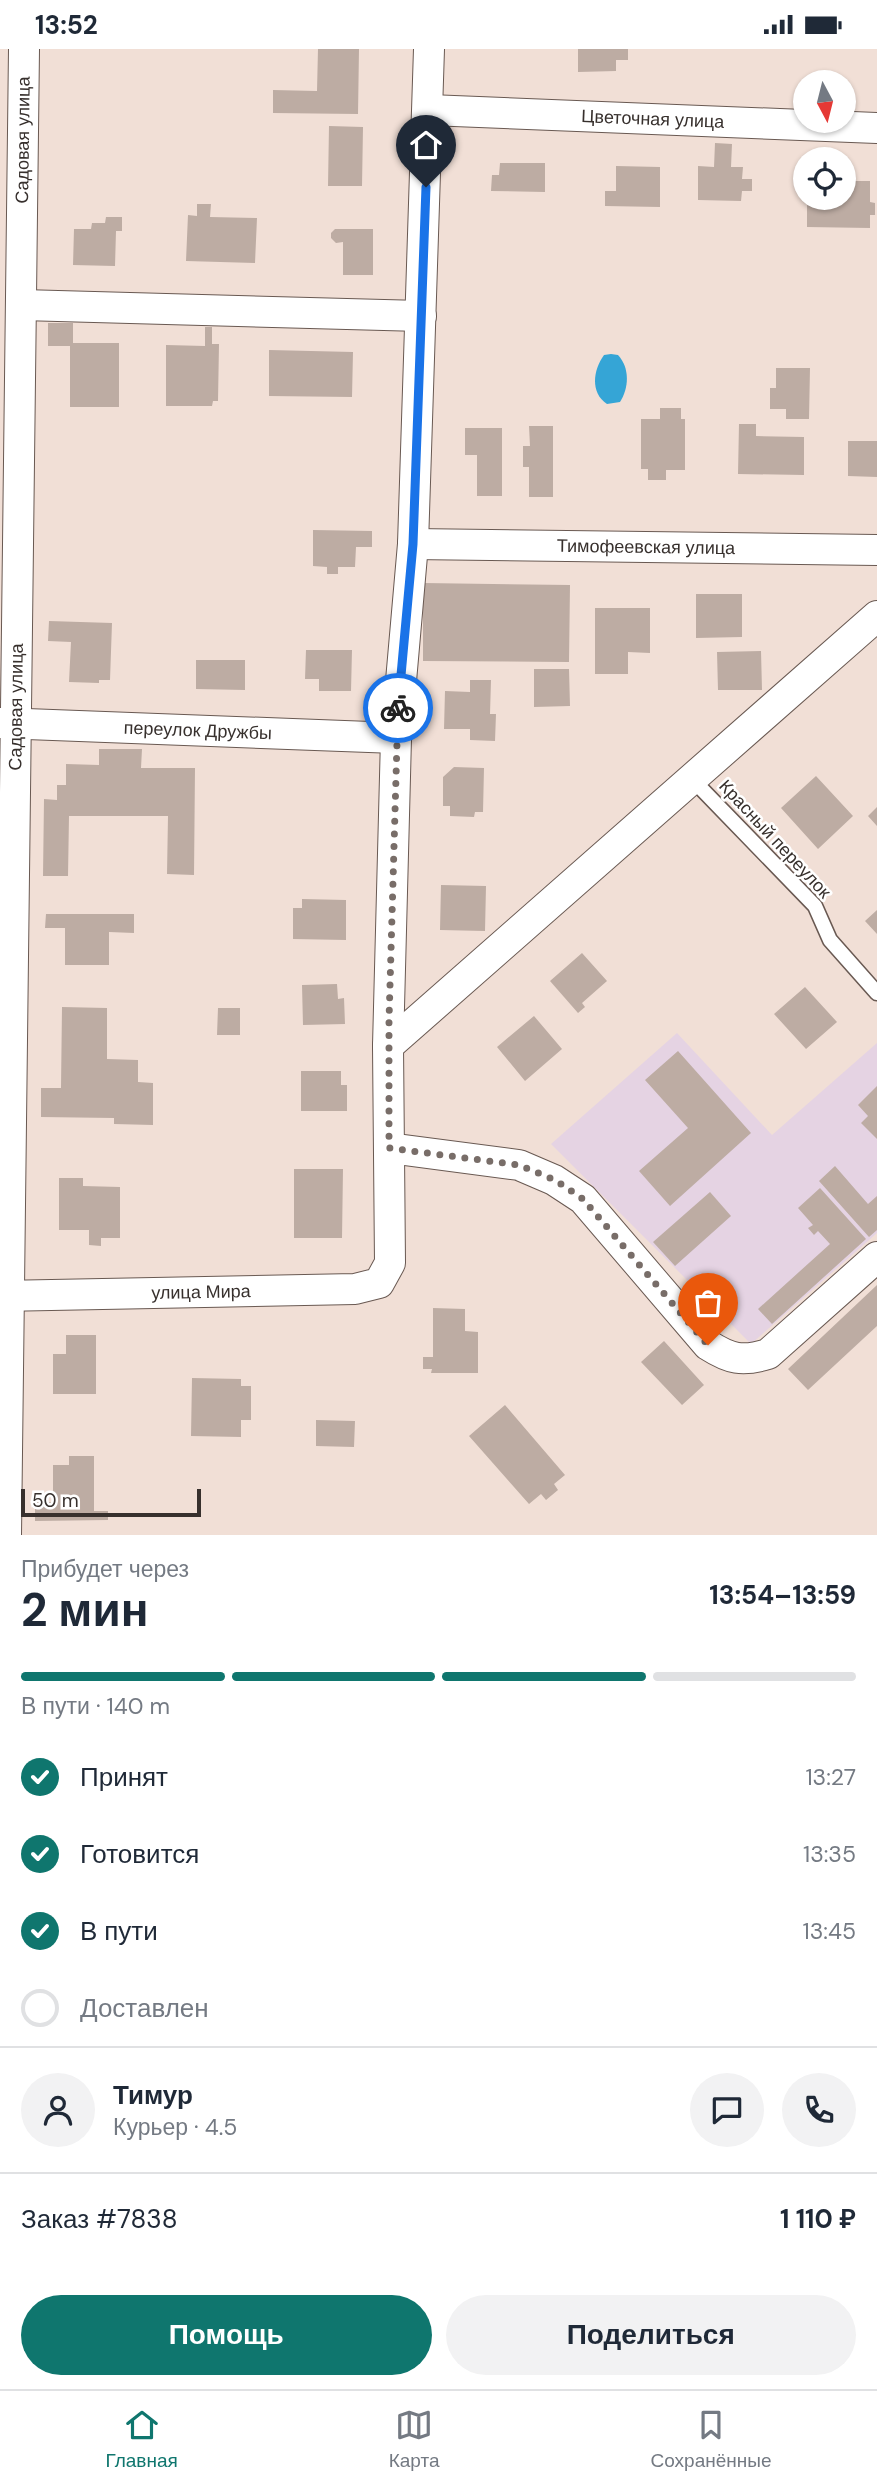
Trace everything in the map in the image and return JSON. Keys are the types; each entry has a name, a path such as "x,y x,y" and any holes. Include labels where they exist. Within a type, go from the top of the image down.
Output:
{"street":[{"name":"Садовая улица","path":"6,1535 4,1296 9,724 22,305 12,178 24,49"},
{"path":"429,49 413,544 396,738 388,1046 389,1148 519,1165 555,1180 583,1199 708,1345 726,1356 749,1360 768,1355 877,1257"},
{"name":"Цветочная улица","path":"429,110 877,128"},
{"path":"22,305 421,316"},
{"name":"Тимофеевская улица","path":"413,544 877,550"},
{"path":"388,1046 877,615"},
{"name":"переулок Дружбы","path":"9,724 396,738"},
{"name":"улица Мира","path":"4,1296 355,1289 379,1283 390,1263 389,1148"}],"lane":[{"name":"Красный переулок","path":"692,779 815,906 830,940 877,993"}],"shaded area":[{"path":"677,1033 772,1135 877,1043 877,1233 751,1344 551,1144"}],"water":[{"path":"604,355 618,355 625,366 626,384 620,402 607,404 598,394 595,381 600,361"}],"building":[{"path":"318,49 359,49 358,114 273,113 273,90 317,91"},
{"path":"578,49 628,49 628,60 616,60 616,71 578,72"},
{"path":"329,126 363,127 362,186 328,186"},
{"path":"715,143 732,144 731,167 743,167 742,179 752,179 752,191 742,191 741,201 698,200 698,166 714,167"},
{"path":"500,163 545,163 545,192 491,191 492,175 499,175"},
{"path":"616,166 660,167 660,207 605,206 605,191 616,191"},
{"path":"856,181 870,181 870,202 875,203 875,215 870,215 870,228 807,227 807,210 856,210"},
{"path":"197,204 211,204 210,217 257,218 255,263 186,261 188,215 197,216"},
{"path":"106,217 122,217 122,231 116,231 115,266 73,265 74,229 91,229 92,223 105,223"},
{"path":"335,229 373,229 373,275 343,275 343,242 336,243 331,238"},
{"path":"48,323 73,323 73,343 119,343 119,407 70,407 70,346 48,346"},
{"path":"205,327 212,327 212,344 219,344 218,401 213,401 212,406 166,406 166,345 205,346"},
{"path":"269,350 353,352 352,397 269,396"},
{"path":"776,368 810,368 809,419 786,419 786,409 770,409 770,388 776,388"},
{"path":"660,408 681,408 681,419 685,419 685,470 666,470 666,480 648,480 648,469 641,469 641,419 660,419"},
{"path":"739,424 756,424 756,436 804,437 804,475 738,474"},
{"path":"529,426 553,426 553,497 529,497 529,467 523,467 523,446 530,446"},
{"path":"465,428 502,428 502,496 477,496 477,455 465,455"},
{"path":"848,441 877,441 877,477 848,476"},
{"path":"313,530 372,531 372,547 356,547 355,567 338,567 338,574 327,574 327,567 313,566"},
{"path":"423,583 570,585 569,662 423,661"},
{"path":"696,594 742,594 742,637 696,638"},
{"path":"595,608 650,608 650,653 628,652 628,674 595,674"},
{"path":"49,621 112,623 110,680 99,680 99,683 69,682 71,642 48,641"},
{"path":"306,650 352,650 351,691 319,691 319,679 305,679"},
{"path":"761,651 762,690 718,690 717,652"},
{"path":"196,660 245,660 245,690 196,689"},
{"path":"534,669 569,669 570,706 534,707"},
{"path":"470,680 491,680 490,714 496,714 495,741 470,740 470,729 444,729 445,691 470,692"},
{"path":"99,749 142,749 141,768 195,768 194,875 167,874 168,816 69,816 68,876 43,876 44,799 57,800 57,785 66,785 66,764 99,765"},
{"path":"454,767 484,768 483,812 475,812 474,817 450,816 450,806 443,806 443,777"},
{"path":"816,776 853,816 818,849 781,808"},
{"path":"877,807 877,826 868,816"},
{"path":"441,885 486,886 485,931 440,930"},
{"path":"302,899 346,900 346,940 293,939 293,908 302,908"},
{"path":"877,910 877,934 865,921"},
{"path":"46,914 134,914 134,933 109,932 109,965 65,965 65,928 45,928"},
{"path":"582,953 607,981 582,1003 585,1007 578,1013 550,981"},
{"path":"337,984 338,999 344,998 345,1024 303,1025 302,985"},
{"path":"805,987 837,1022 806,1049 774,1014"},
{"path":"62,1007 107,1008 107,1059 138,1060 138,1082 153,1083 153,1125 114,1124 114,1118 41,1117 41,1088 61,1088"},
{"path":"218,1008 240,1008 240,1035 217,1035"},
{"path":"534,1016 562,1049 525,1081 497,1047"},
{"path":"678,1051 751,1133 670,1206 639,1171 688,1128 645,1080"},
{"path":"301,1071 341,1071 341,1085 347,1085 347,1111 301,1111"},
{"path":"877,1086 877,1139 861,1123 868,1116 858,1105"},
{"path":"835,1166 868,1204 877,1196 877,1230 869,1237 819,1181"},
{"path":"294,1169 343,1169 342,1238 294,1238"},
{"path":"59,1178 83,1178 83,1186 120,1187 120,1238 101,1238 101,1246 89,1245 89,1230 59,1230"},
{"path":"820,1188 866,1239 772,1324 758,1309 830,1244 818,1231 814,1235 808,1228 813,1225 798,1208"},
{"path":"710,1192 731,1216 675,1266 653,1242"},
{"path":"877,1285 877,1326 808,1390 788,1369"},
{"path":"433,1308 465,1309 465,1331 478,1332 478,1373 431,1373 432,1369 423,1369 423,1357 433,1357"},
{"path":"66,1335 96,1335 96,1394 53,1394 53,1354 66,1354"},
{"path":"664,1341 704,1385 682,1405 641,1362"},
{"path":"192,1378 241,1379 241,1386 251,1386 251,1420 241,1420 241,1437 191,1436"},
{"path":"505,1405 565,1475 554,1484 558,1490 546,1500 541,1494 529,1504 469,1436"},
{"path":"316,1420 355,1421 354,1447 316,1446"},
{"path":"69,1456 94,1456 94,1511 108,1511 108,1520 35,1521 35,1502 53,1502 53,1465 69,1465"}],"way so far":[{"path":"398,708 388,1046 389,1148 519,1165 555,1180 583,1199 708,1345"}],"route":[{"path":"398,708 413,544 426,187"}]}
